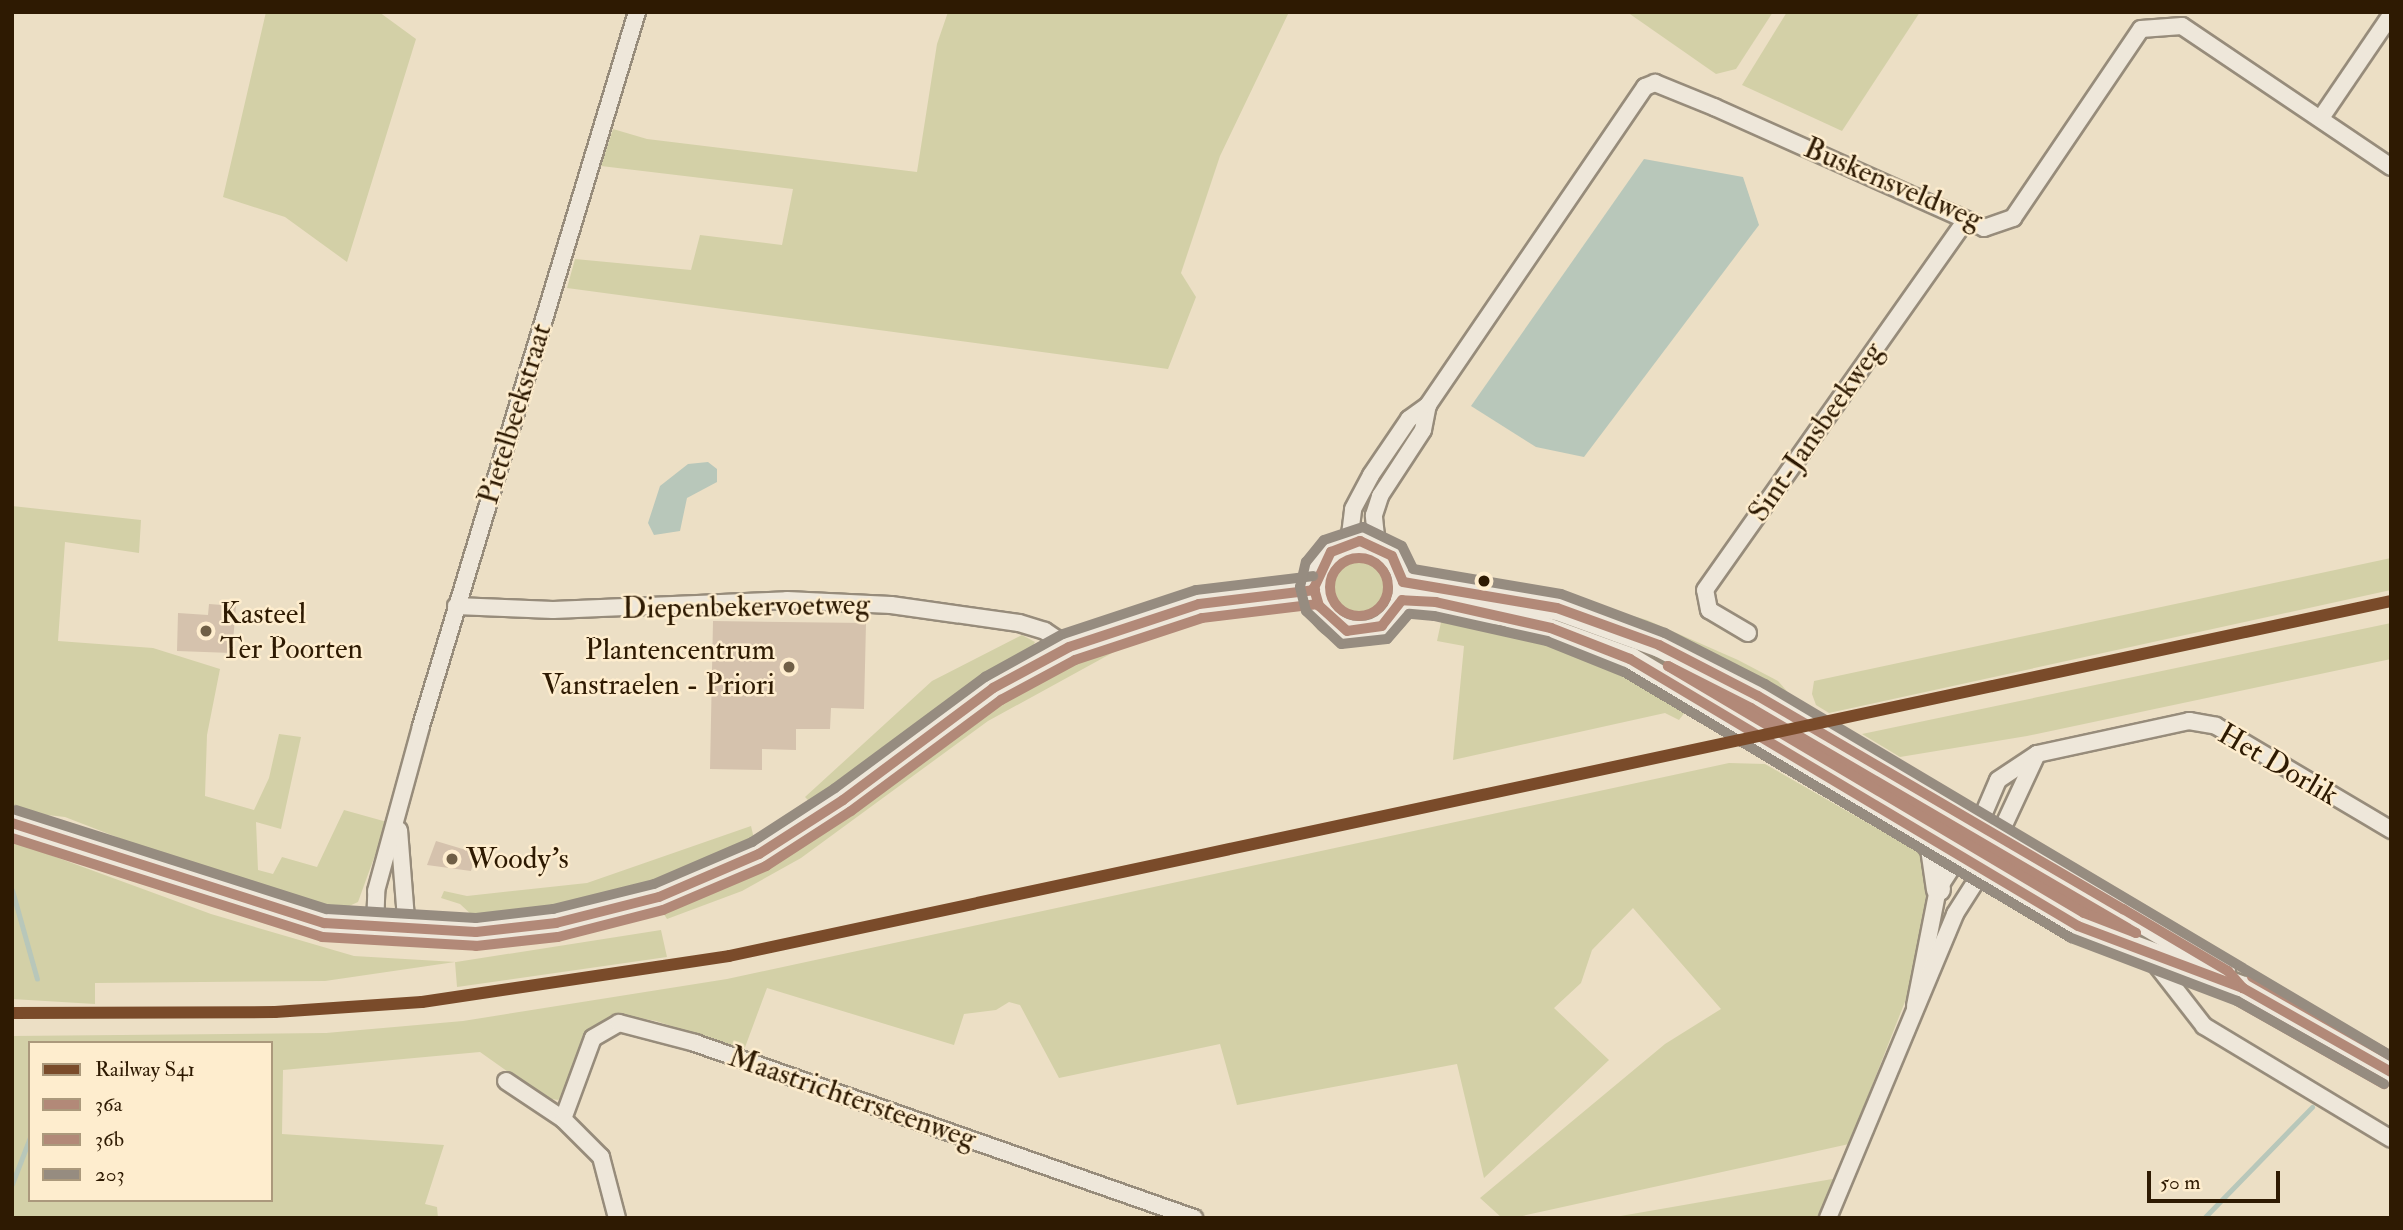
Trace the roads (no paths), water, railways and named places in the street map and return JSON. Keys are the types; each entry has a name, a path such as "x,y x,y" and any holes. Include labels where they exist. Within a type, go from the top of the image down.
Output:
{"main road":[{"path":"1349,543 1377,546 1398,564 1403,591 1382,626 1357,632 1331,622 1315,590 1324,559 1349,543"},
{"path":"12,824 204,889 324,923 407,932 556,923 606,913 712,877 794,834 993,688 1069,647 1199,604 1315,590"},
{"path":"1403,591 1506,614 1630,659 1911,822 1983,870 2078,926 2243,988 2391,1072"},
{"path":"1403,591 1557,608 1659,645 1758,696 2228,971 2243,988"},
{"path":"1911,822 1932,848 1938,889"}],"street":[{"name":"Pietelbeekstraat","path":"375,929 376,891 456,606 638,12"},
{"path":"2321,118 2391,15"},
{"name":"Buskensveldweg","path":"1349,543 1353,509 1371,475 1409,419 1428,405 1637,99 1655,83 1984,228 2013,218 2141,29 2182,26 2391,167"},
{"name":"Sint-Jansbeekweg","path":"1748,633 1709,610 1705,590 1965,221"},
{"name":"Buskensveldweg","path":"1377,546 1377,505 1386,482 1423,430 1428,405"},
{"name":"Diepenbekervoetweg","path":"456,606 553,611 787,600 891,605 1019,623 1045,631 1069,647"},
{"name":"Het Dorlik","path":"1938,889 1978,827 1998,780 2037,754 2189,721 2216,726 2391,830"},
{"path":"1828,1218 1955,915 1999,839 2037,754"},
{"name":"Pietelbeekstraat","path":"398,818 407,932"},
{"path":"1915,1006 1938,889"},
{"path":"2148,954 2204,1026 2391,1139"},
{"name":"Maastrichtersteenweg","path":"563,1119 593,1038 620,1023 708,1047 1194,1218"},
{"path":"506,1081 563,1119 601,1157 617,1218"}],"waterway":[{"path":"12,890 37,979"},
{"path":"2204,1218 2312,1107"},
{"path":"12,1184 28,1142"}],"rail line":[{"name":"S41","path":"12,1013 275,1012 422,1002 729,956 2391,601"}],"place":[{"name":"Kasteel Ter Poorten","path":"206,631"},
{"name":"Plantencentrum Vanstraelen - Priori","path":"789,667"},
{"name":"Woody's","path":"452,859"}]}
